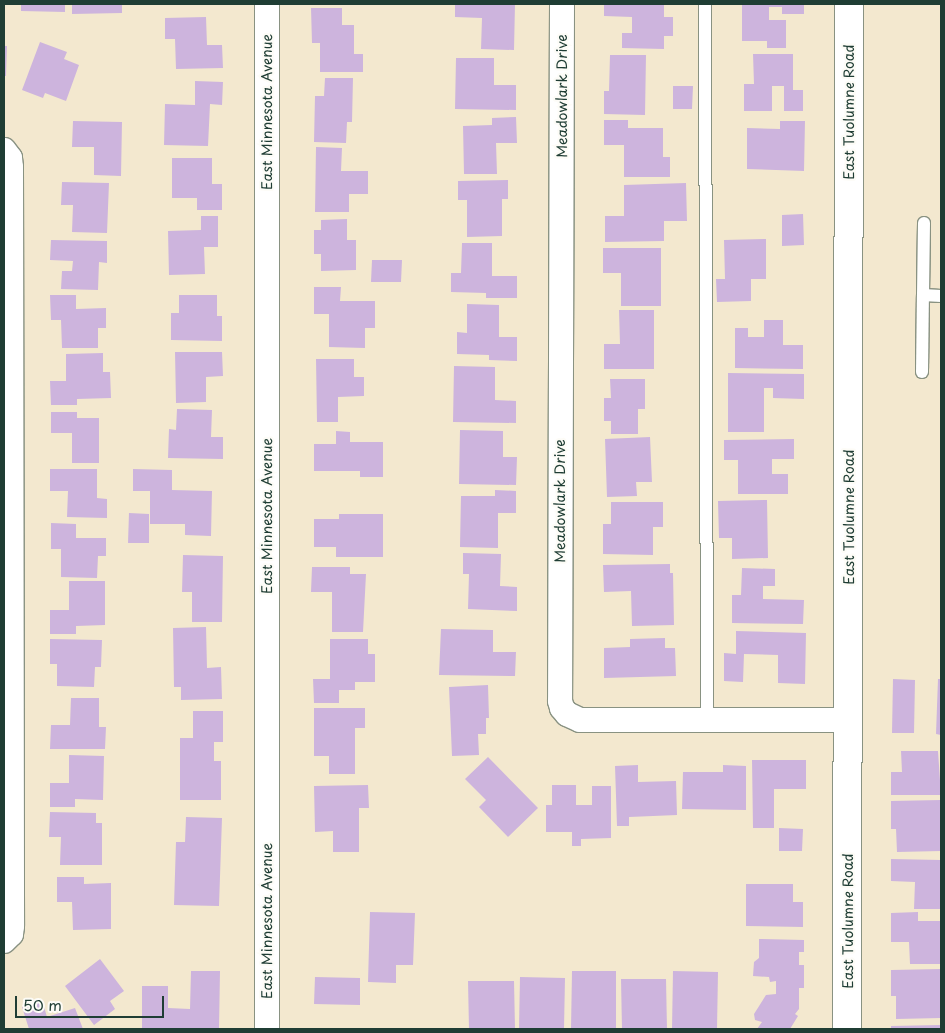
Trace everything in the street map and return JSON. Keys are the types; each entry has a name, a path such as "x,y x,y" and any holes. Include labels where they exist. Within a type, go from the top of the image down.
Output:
{"street":[{"name":"East Minnesota Avenue","path":"267,4 267,1029"},
{"name":"Meadowlark Drive","path":"562,4 560,701 567,714 580,720 848,720"},
{"name":"East Tuolumne Road","path":"847,1029 849,4"},
{"path":"5,150 11,167 12,926 5,941"}],"lane":[{"path":"705,4 707,720"},
{"path":"922,372 924,223"},
{"path":"923,295 941,296"}],"building":[{"path":"21,4 65,4 65,12 21,11"},
{"path":"72,4 122,4 122,13 72,14"},
{"path":"455,4 515,4 514,50 481,49 482,18 455,17"},
{"path":"604,4 664,4 664,17 673,17 673,36 664,36 664,49 622,48 622,33 632,33 632,17 604,16"},
{"path":"742,4 804,4 804,14 782,14 782,7 769,7 769,20 786,20 786,48 767,48 767,41 742,41"},
{"path":"311,8 342,8 342,25 354,25 354,54 363,54 363,72 320,72 320,43 312,43"},
{"path":"206,17 207,45 222,45 223,68 176,69 175,39 165,39 165,18"},
{"path":"40,42 67,52 64,59 79,65 66,101 45,93 43,98 22,90"},
{"path":"4,46 7,46 6,76 4,76"},
{"path":"753,54 793,54 793,90 803,90 803,111 784,111 784,86 772,86 772,111 744,111 744,84 754,84"},
{"path":"610,55 646,55 645,115 604,114 604,91 609,91"},
{"path":"456,58 494,58 494,85 516,85 516,110 455,109"},
{"path":"325,78 353,78 352,122 347,122 346,143 314,142 315,96 324,96"},
{"path":"195,81 223,82 222,105 210,104 208,146 164,145 165,104 195,105"},
{"path":"673,86 693,86 692,109 673,109"},
{"path":"516,117 517,143 496,143 497,174 464,174 463,126 492,125 492,118"},
{"path":"604,120 628,120 628,128 663,128 663,157 670,157 670,177 624,177 624,145 604,145"},
{"path":"73,121 122,122 121,176 94,175 94,147 72,147"},
{"path":"780,121 805,121 804,171 747,169 747,128 780,129"},
{"path":"316,147 342,148 341,171 368,171 368,194 349,194 349,212 315,212"},
{"path":"172,158 212,158 212,184 222,184 222,210 197,210 197,198 172,198"},
{"path":"508,180 508,199 502,199 502,236 467,237 467,200 458,200 458,181"},
{"path":"62,182 109,183 107,233 72,232 73,205 61,205"},
{"path":"686,183 687,221 664,221 664,241 605,242 605,216 624,216 624,185"},
{"path":"803,214 804,245 782,246 782,215"},
{"path":"201,216 218,216 218,247 204,247 205,274 169,275 168,231 201,230"},
{"path":"347,219 347,240 356,240 356,270 321,271 321,254 314,254 314,230 321,230 321,220"},
{"path":"766,239 766,279 751,279 751,301 717,302 716,279 725,279 724,240"},
{"path":"51,240 107,241 107,263 99,262 98,290 61,289 62,271 72,271 73,261 50,260"},
{"path":"462,243 492,243 492,276 517,276 517,298 486,298 486,293 451,292 451,273 461,273"},
{"path":"603,248 661,248 661,306 621,306 621,273 603,273"},
{"path":"372,260 402,260 401,282 371,282"},
{"path":"314,287 341,287 340,301 375,301 375,328 365,328 365,348 329,347 329,314 314,314"},
{"path":"50,295 76,295 76,309 106,308 106,328 98,328 98,348 62,348 61,320 51,320"},
{"path":"179,295 217,295 217,316 222,316 222,341 171,340 171,313 179,313"},
{"path":"467,304 499,305 499,337 517,337 517,361 489,360 489,355 457,354 457,332 467,333"},
{"path":"619,310 654,310 654,369 604,369 604,344 620,344"},
{"path":"764,320 783,320 783,345 803,345 803,369 735,368 735,328 748,328 748,337 764,337"},
{"path":"175,352 222,352 223,376 206,377 206,402 176,403"},
{"path":"103,353 103,372 110,372 111,398 77,399 77,405 51,405 50,381 66,381 66,354"},
{"path":"316,359 354,359 354,377 364,377 364,396 338,397 338,422 317,422"},
{"path":"454,366 495,367 495,400 516,401 516,423 453,422"},
{"path":"728,373 804,374 804,399 773,398 773,388 764,388 764,432 728,432"},
{"path":"610,379 645,379 645,409 638,409 638,434 611,434 611,421 604,421 604,398 611,398"},
{"path":"177,409 212,410 211,437 223,437 223,459 168,458 169,429 176,430"},
{"path":"51,412 77,412 77,418 99,418 99,463 72,463 72,433 51,433"},
{"path":"460,430 503,431 503,457 517,457 516,485 459,484"},
{"path":"336,431 350,432 350,442 383,442 383,477 360,477 360,471 314,471 314,444 336,444"},
{"path":"650,437 652,482 636,482 637,496 607,497 605,439"},
{"path":"794,439 794,459 772,459 772,474 788,474 788,494 738,494 738,460 724,460 724,440"},
{"path":"50,469 97,469 97,498 107,499 107,518 67,517 68,491 50,491"},
{"path":"133,469 172,470 172,490 212,491 211,536 185,535 185,524 150,524 150,491 133,491"},
{"path":"495,490 516,491 516,513 498,513 498,548 460,547 461,496 495,496"},
{"path":"767,500 768,558 732,559 732,538 719,538 718,501"},
{"path":"611,502 663,502 663,527 653,527 653,555 603,554 603,524 611,524"},
{"path":"129,513 149,514 149,543 128,543"},
{"path":"339,514 383,514 383,557 336,557 336,547 314,547 314,519 339,519"},
{"path":"51,523 76,524 76,538 106,538 106,556 98,556 97,578 61,577 61,549 51,549"},
{"path":"463,553 501,554 500,586 517,587 517,611 468,609 469,574 463,574"},
{"path":"183,555 223,556 222,622 192,622 192,592 182,592"},
{"path":"670,564 670,573 673,573 674,625 632,626 631,591 604,592 603,565"},
{"path":"312,567 350,567 350,574 366,574 363,632 332,632 332,592 311,592"},
{"path":"742,568 775,569 775,586 763,586 763,599 804,600 803,624 732,623 732,595 741,595"},
{"path":"69,581 105,581 105,625 76,626 76,634 50,634 50,610 69,610"},
{"path":"206,627 207,668 221,667 222,699 181,700 181,687 174,687 173,628"},
{"path":"441,629 493,630 493,652 516,652 515,676 439,675"},
{"path":"736,631 806,633 805,684 778,683 778,655 744,654 743,682 724,681 724,653 736,654"},
{"path":"665,638 665,648 675,648 676,676 604,678 604,648 630,647 630,639"},
{"path":"50,639 102,640 101,667 95,667 94,687 57,686 57,664 50,664"},
{"path":"330,639 368,639 368,654 375,654 375,682 355,682 355,690 339,690 339,703 314,703 313,679 330,679"},
{"path":"893,679 915,680 914,733 892,733"},
{"path":"938,679 941,679 941,735 936,734"},
{"path":"488,685 489,718 486,718 486,734 478,734 479,755 452,756 449,687"},
{"path":"71,698 99,698 99,727 106,727 105,749 50,749 51,725 70,725"},
{"path":"314,708 365,708 365,728 355,728 355,774 329,774 329,756 314,756"},
{"path":"193,711 223,711 223,742 214,742 214,761 221,761 221,800 180,800 180,738 193,738"},
{"path":"901,751 938,751 941,795 891,795 891,772 902,772"},
{"path":"69,755 104,756 103,800 75,799 75,807 50,807 50,783 69,783"},
{"path":"488,757 538,808 508,837 479,807 486,800 465,779"},
{"path":"752,760 806,760 806,789 774,789 774,828 753,828"},
{"path":"638,765 638,782 676,781 677,815 629,817 629,826 617,826 615,766"},
{"path":"723,765 746,766 746,810 682,809 683,772 723,772"},
{"path":"368,785 369,808 359,808 359,852 333,852 333,831 315,832 314,786"},
{"path":"552,785 576,785 576,805 592,805 592,786 611,786 611,838 581,839 581,846 572,846 572,832 546,832 546,805 552,805"},
{"path":"941,800 941,851 897,852 896,829 891,829 891,801"},
{"path":"50,812 96,813 96,823 102,823 102,865 60,865 61,837 49,837"},
{"path":"186,817 222,818 219,906 174,905 176,842 185,842"},
{"path":"779,828 803,829 802,851 779,851"},
{"path":"891,859 941,860 941,909 914,909 915,882 891,881"},
{"path":"57,877 84,877 84,884 111,883 111,929 73,930 72,902 57,902"},
{"path":"746,884 793,884 793,902 803,902 803,927 746,926"},
{"path":"370,912 415,913 413,965 396,965 396,983 368,982"},
{"path":"918,912 918,921 941,921 941,964 910,964 909,942 891,942 891,913"},
{"path":"759,939 804,940 804,952 799,952 799,965 804,965 804,988 799,988 799,1009 795,1014 798,1016 790,1029 757,1029 762,1022 755,1020 754,1014 766,995 776,994 776,981 770,982 769,977 753,976 754,962 759,958"},
{"path":"100,959 124,991 110,1001 115,1009 94,1025 65,986"},
{"path":"941,969 941,1018 896,1019 896,996 891,996 891,970"},
{"path":"191,971 220,971 219,1029 142,1029 142,986 168,986 168,1008 190,1009"},
{"path":"572,971 616,971 616,1029 571,1029"},
{"path":"673,971 718,972 717,1029 672,1029"},
{"path":"315,977 360,978 360,1005 314,1004"},
{"path":"520,977 565,978 564,1029 519,1029"},
{"path":"621,979 666,979 667,1029 622,1029"},
{"path":"468,981 514,981 515,1029 469,1029"},
{"path":"42,1000 47,1017 75,1008 83,1029 29,1029 22,1007"},
{"path":"941,1025 941,1029 891,1029 891,1026"}]}
